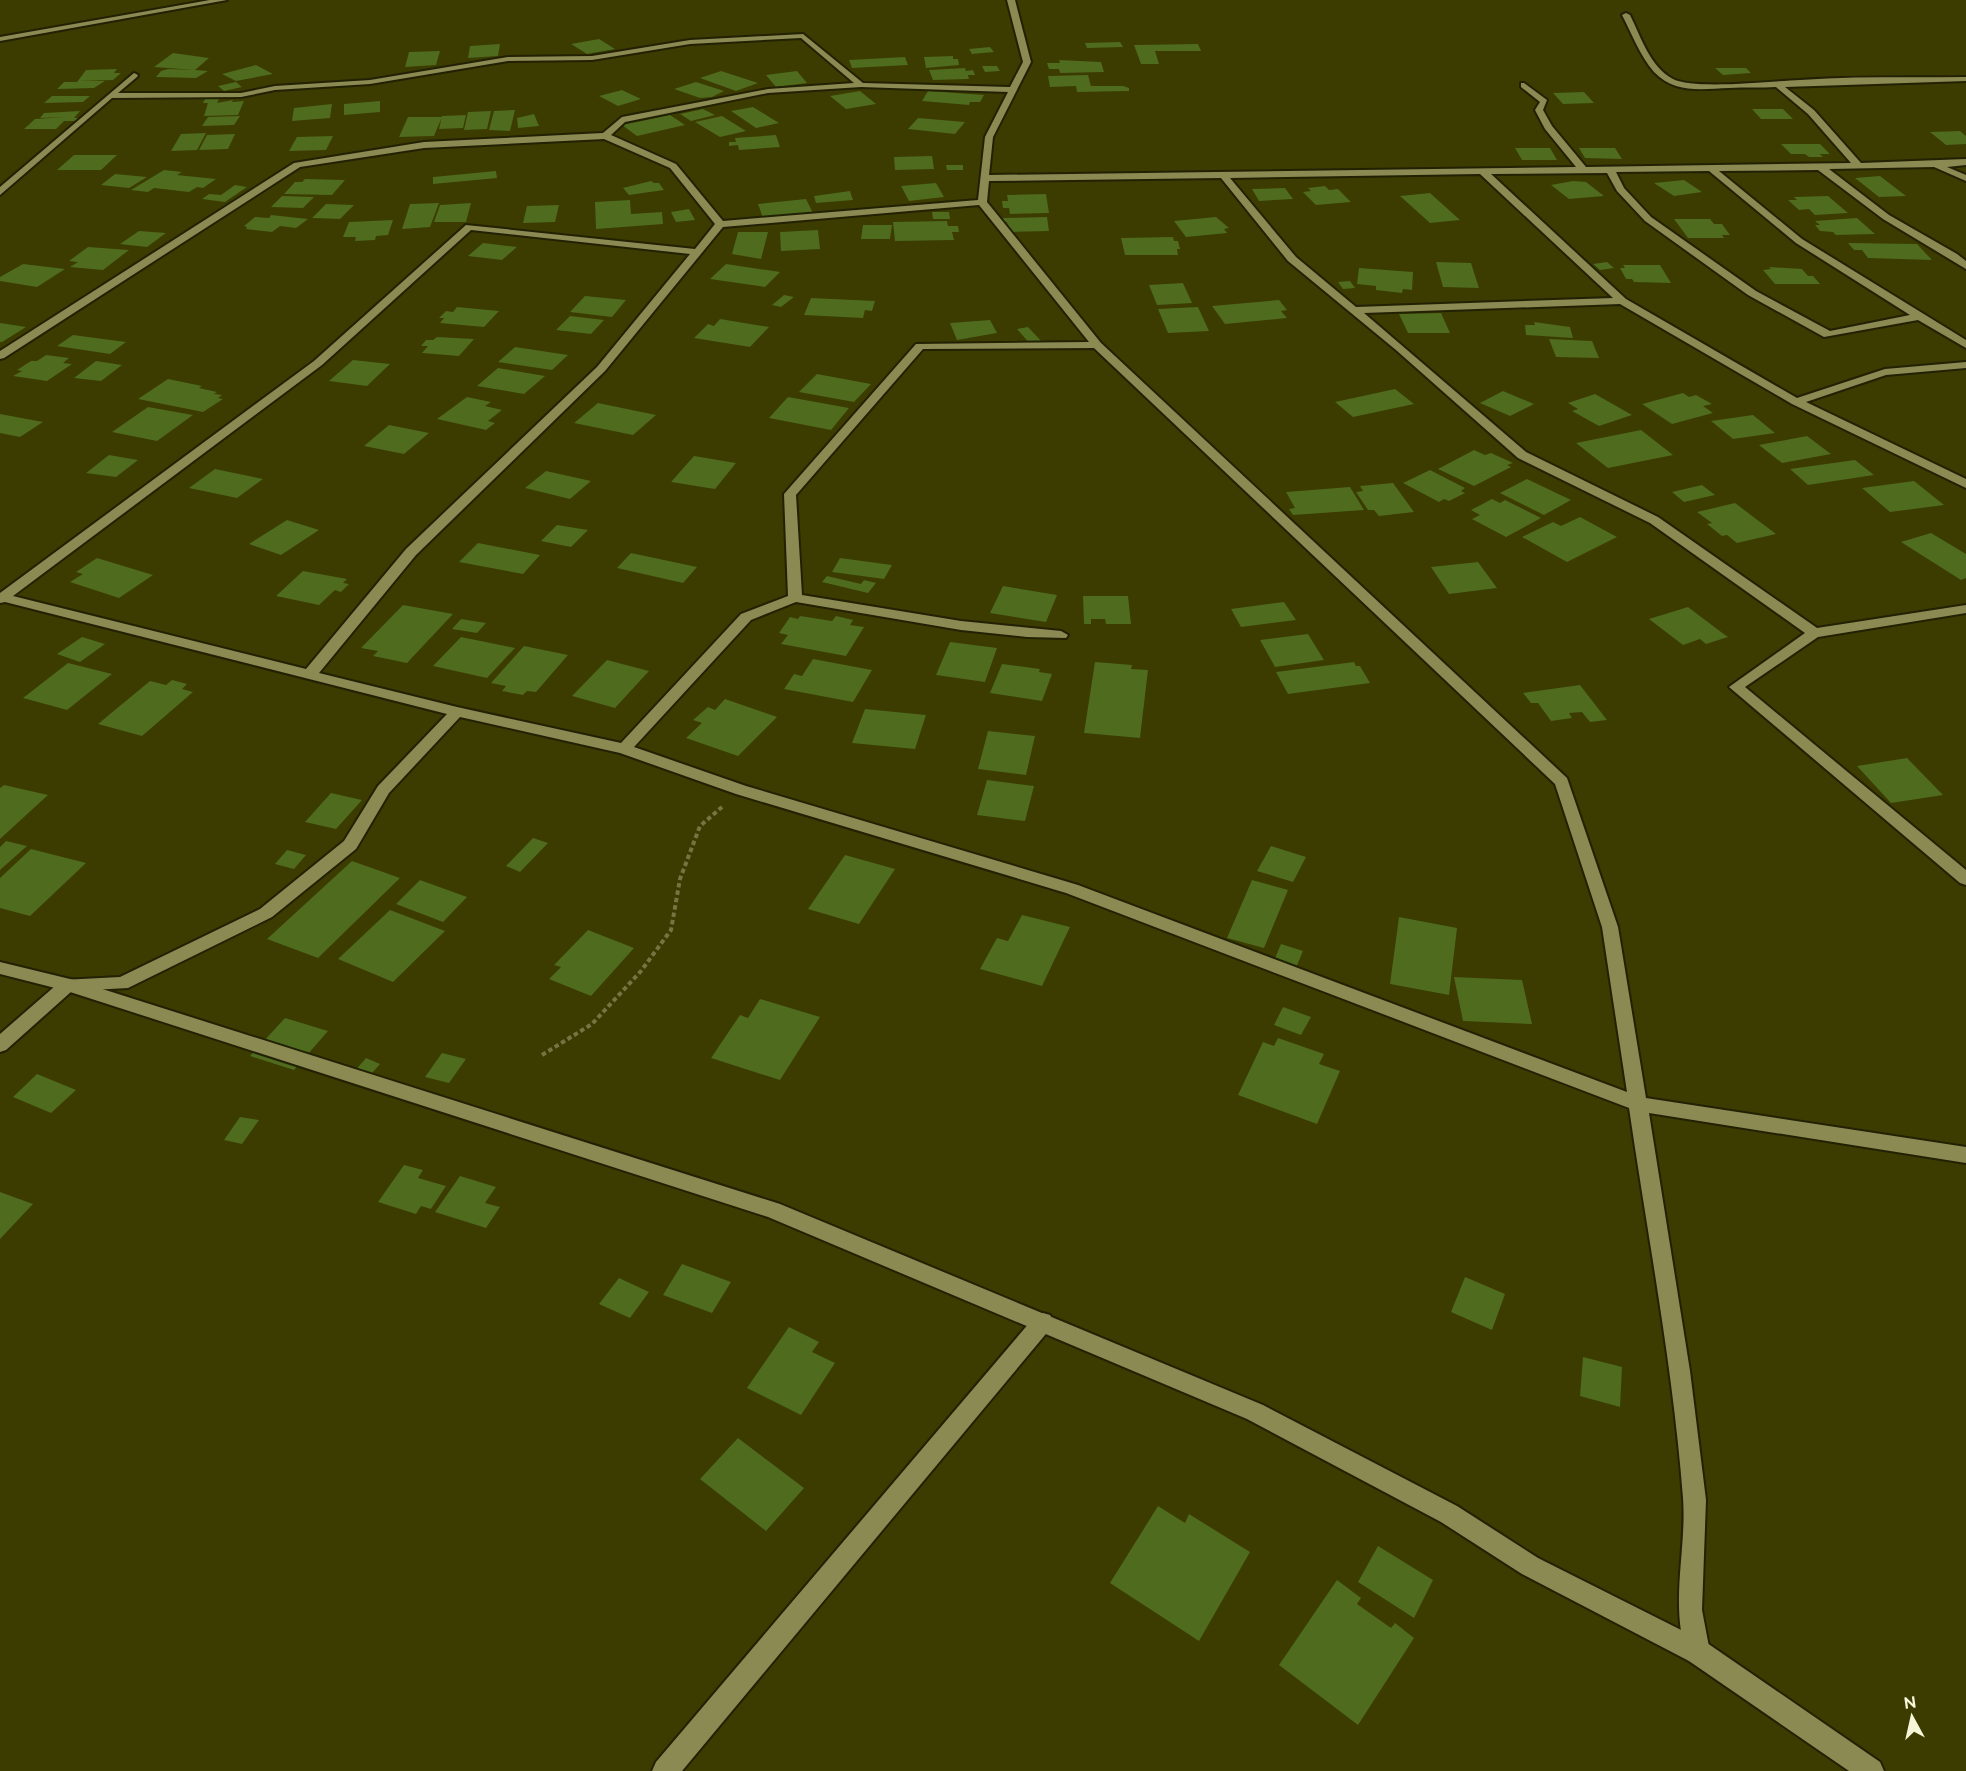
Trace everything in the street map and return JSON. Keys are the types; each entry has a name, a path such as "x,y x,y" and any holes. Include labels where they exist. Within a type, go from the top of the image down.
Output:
{"street":[{"path":"0,39 223,0"},
{"path":"1011,0 1027,62 989,137 982,202 1097,345 1562,782 1610,927 1638,1104 1679,1371 1695,1500 1689,1610 1698,1652"},
{"path":"1626,15 1638,36 1644,53 1670,82 1689,87 1779,86 1798,82 1966,79"},
{"path":"110,96 241,94 275,88 370,82 508,59 592,58 690,42 803,36 861,85"},
{"path":"0,192 134,75"},
{"path":"605,136 622,120 768,90 861,85 1013,90"},
{"path":"1524,85 1544,102 1539,110 1548,127 1583,170"},
{"path":"1779,86 1811,112 1857,164"},
{"path":"0,356 297,165 424,145 605,136 673,166 720,224"},
{"path":"984,178 1226,177 1709,167 1820,167 1857,164 1937,166 1966,162"},
{"path":"1937,166 1966,178"},
{"path":"1709,167 1800,241 1966,345"},
{"path":"1820,167 1886,217 1966,266"},
{"path":"1610,170 1620,189 1648,219 1752,293 1828,335 1921,316"},
{"path":"1484,172 1622,301 1796,402 1966,484"},
{"path":"1226,177 1292,259 1522,455 1654,520 1814,633"},
{"path":"309,675 411,552 601,369 720,224 982,202"},
{"path":"1,598 318,363 469,227 699,252"},
{"path":"1353,310 1622,301"},
{"path":"795,598 790,494 920,346 1097,345"},
{"path":"1796,402 1885,372 1966,365"},
{"path":"1,598 457,712 624,750 741,790 1072,889 1638,1104 1966,1155"},
{"path":"624,750 746,617 795,598 996,632 1061,635"},
{"path":"1966,609 1814,633 1736,687 1966,879"},
{"path":"0,1045 68,985 122,983 266,913 350,845 383,790 457,712"},
{"path":"0,968 68,985 773,1210 1256,1412 1449,1514 1530,1566 1698,1652 1871,1771"},
{"path":"665,1771 1043,1322"}],"path":[{"path":"542,1055 592,1024 641,971 671,930 680,879 700,826 741,790"}],"building":[{"path":"599,39 615,49 587,54 571,44"},
{"path":"1120,42 1123,47 1087,48 1085,43"},
{"path":"500,44 498,56 468,58 470,46"},
{"path":"1198,44 1201,51 1155,51 1159,64 1141,64 1134,45"},
{"path":"990,47 994,52 972,54 969,49"},
{"path":"440,51 436,65 405,67 409,52"},
{"path":"173,53 209,58 195,70 154,67"},
{"path":"953,56 953,59 958,59 959,65 926,68 924,57"},
{"path":"905,57 908,65 852,68 849,60"},
{"path":"1059,60 1101,62 1104,72 1060,73 1059,69 1049,69 1047,63 1060,63"},
{"path":"256,65 273,74 236,81 222,74"},
{"path":"982,66 997,66 1000,71 985,72"},
{"path":"965,68 966,71 973,70 975,75 968,75 969,79 933,80 929,70"},
{"path":"1715,68 1746,68 1751,73 1723,75"},
{"path":"117,69 114,73 121,73 113,80 79,81 105,81 94,88 57,89 64,82 77,82 86,70"},
{"path":"168,69 208,71 196,78 156,77 161,71"},
{"path":"721,71 758,83 736,91 700,78"},
{"path":"797,71 807,83 776,87 766,75"},
{"path":"1088,75 1091,86 1123,86 1129,88 1129,91 1077,92 1076,86 1050,87 1048,76"},
{"path":"236,82 242,87 224,91 218,86"},
{"path":"696,82 724,91 712,97 700,98 674,89"},
{"path":"622,90 641,99 618,106 599,96"},
{"path":"860,91 876,104 846,109 830,96"},
{"path":"928,91 984,95 980,102 970,102 969,105 922,101"},
{"path":"1584,92 1594,103 1563,104 1553,93"},
{"path":"52,96 90,96 83,102 44,103"},
{"path":"206,97 220,97 217,103 233,100 232,102 244,101 238,115 204,116 208,103 203,103"},
{"path":"380,101 380,112 344,115 344,104"},
{"path":"332,104 330,118 292,121 294,108"},
{"path":"753,107 779,123 756,128 731,111"},
{"path":"703,109 715,115 691,121 680,114"},
{"path":"1752,109 1783,109 1793,119 1761,119"},
{"path":"515,110 510,131 489,130 494,111"},
{"path":"80,111 74,118 79,118 75,121 64,121 56,129 24,129 35,119 66,117 40,118 44,113"},
{"path":"491,111 487,129 464,130 468,112"},
{"path":"534,114 539,126 518,128 517,118"},
{"path":"466,115 463,128 439,129 442,116"},
{"path":"670,115 685,125 637,136 622,125"},
{"path":"240,116 234,125 202,126 208,117"},
{"path":"722,116 746,131 720,137 695,122"},
{"path":"408,117 442,117 434,136 399,137"},
{"path":"918,118 965,122 955,134 908,129"},
{"path":"1960,131 1966,136 1966,144 1946,145 1930,132"},
{"path":"206,133 197,150 171,151 181,134"},
{"path":"235,134 228,149 199,150 207,135"},
{"path":"776,135 780,147 739,150 738,145 729,146 729,142 736,142 735,138"},
{"path":"333,136 326,150 289,151 297,137"},
{"path":"1781,144 1820,144 1830,154 1820,154 1823,157 1809,157 1805,154 1791,154"},
{"path":"1515,148 1550,148 1557,160 1522,160"},
{"path":"1579,148 1615,148 1622,159 1585,158"},
{"path":"74,155 117,155 101,170 57,170"},
{"path":"932,156 934,169 895,170 894,157"},
{"path":"946,165 963,165 963,170 947,170"},
{"path":"164,170 182,172 177,175 216,179 203,188 197,187 189,192 154,188 148,192 131,190"},
{"path":"496,171 497,178 433,184 433,177"},
{"path":"115,174 147,177 129,188 101,185"},
{"path":"1880,176 1906,196 1879,197 1855,178"},
{"path":"305,179 345,180 332,195 284,194 295,182 302,182"},
{"path":"1684,180 1702,192 1674,196 1654,183"},
{"path":"651,181 659,183 664,190 629,195 623,188"},
{"path":"1573,181 1586,182 1604,196 1569,199 1551,185"},
{"path":"936,183 944,197 909,201 901,186"},
{"path":"235,185 247,187 225,202 202,199 209,194 221,195"},
{"path":"1325,186 1329,190 1338,189 1351,202 1316,205 1303,192 1311,191 1308,188"},
{"path":"1285,188 1293,199 1259,201 1252,189"},
{"path":"850,191 853,200 816,203 814,196"},
{"path":"1430,193 1460,220 1430,223 1400,196"},
{"path":"1046,194 1049,213 1010,214 1009,208 1003,208 1002,201 1008,201 1007,195"},
{"path":"282,196 314,197 303,208 271,207"},
{"path":"1828,196 1848,213 1815,215 1809,209 1799,210 1788,200 1797,200 1794,197"},
{"path":"806,199 813,213 763,218 758,204"},
{"path":"630,200 631,214 662,212 663,224 596,229 595,202"},
{"path":"439,203 430,227 402,229 410,204"},
{"path":"471,203 466,222 434,222 440,205"},
{"path":"326,204 354,205 340,219 312,218"},
{"path":"559,205 555,222 523,223 527,206"},
{"path":"689,209 695,220 676,222 671,212"},
{"path":"932,212 949,212 950,219 933,219"},
{"path":"271,215 308,219 296,228 280,226 272,232 246,229 247,227 244,226 255,217 269,218"},
{"path":"1047,217 1049,231 1008,232 1007,222 1004,222 1003,218"},
{"path":"1216,217 1229,228 1224,229 1227,233 1186,237 1174,221"},
{"path":"1857,218 1875,234 1836,235 1833,232 1820,231 1815,225 1820,225 1815,221"},
{"path":"1674,219 1710,219 1714,224 1722,224 1730,235 1722,235 1724,238 1688,238"},
{"path":"393,220 388,235 376,236 375,240 355,241 356,237 343,237 349,222"},
{"path":"947,221 948,226 958,226 959,232 952,232 954,240 895,241 893,222"},
{"path":"863,225 892,225 890,239 861,239"},
{"path":"818,230 820,249 781,251 780,232"},
{"path":"139,231 166,233 147,247 120,244"},
{"path":"738,232 768,232 761,259 732,254"},
{"path":"1173,237 1174,241 1178,241 1180,249 1177,249 1178,255 1125,255 1121,238"},
{"path":"483,243 517,247 502,260 468,256"},
{"path":"1848,243 1917,244 1932,260 1868,258 1862,250 1854,250"},
{"path":"88,247 129,250 103,270 70,267 78,262 69,261"},
{"path":"1436,262 1471,263 1479,288 1443,287"},
{"path":"1607,262 1614,268 1600,270 1593,264"},
{"path":"23,264 65,269 37,287 0,281 0,277"},
{"path":"726,264 780,272 765,287 710,279"},
{"path":"1623,265 1660,265 1671,283 1634,282 1632,279 1626,279 1620,268 1625,268"},
{"path":"1769,267 1802,269 1820,284 1775,284 1763,270 1771,269"},
{"path":"1359,268 1413,272 1412,290 1403,289 1402,293 1376,290 1376,286 1357,284"},
{"path":"1350,281 1355,288 1343,289 1338,282"},
{"path":"1183,283 1192,303 1157,305 1149,285"},
{"path":"784,295 794,297 781,307 772,305"},
{"path":"585,296 626,300 612,317 570,312"},
{"path":"811,298 875,301 872,311 865,310 863,318 804,315"},
{"path":"1279,300 1287,310 1281,311 1287,318 1225,324 1212,306"},
{"path":"457,307 499,311 484,327 440,323 444,318 439,318 446,311 453,312"},
{"path":"1198,307 1209,331 1168,333 1158,309"},
{"path":"1441,313 1450,333 1408,333 1399,314"},
{"path":"570,316 604,320 591,334 556,330"},
{"path":"720,319 769,327 750,347 694,338 708,324 714,326"},
{"path":"990,320 997,333 957,340 950,323"},
{"path":"1534,322 1570,327 1573,338 1526,335 1525,325 1535,325"},
{"path":"0,323 26,327 0,342"},
{"path":"1028,327 1043,343 1031,345 1017,329"},
{"path":"73,335 126,342 110,354 57,346"},
{"path":"437,337 474,339 459,356 422,353 428,346 421,346 426,340 433,340"},
{"path":"1549,339 1592,341 1599,358 1556,357"},
{"path":"515,347 568,355 552,370 498,362"},
{"path":"46,355 69,358 63,363 72,364 47,381 13,376 22,371 17,370 31,361 37,361"},
{"path":"353,360 390,364 367,386 329,381"},
{"path":"96,361 122,365 101,381 74,378"},
{"path":"498,368 545,376 524,394 477,386"},
{"path":"817,374 871,384 854,402 799,392"},
{"path":"168,379 202,386 199,388 217,392 214,394 222,395 218,398 223,399 203,412 138,399"},
{"path":"1395,389 1414,404 1353,417 1335,402"},
{"path":"1503,391 1534,404 1510,416 1480,403"},
{"path":"1683,393 1689,397 1696,395 1712,404 1703,406 1713,413 1672,424 1642,404"},
{"path":"1595,394 1632,415 1599,426 1572,411 1578,409 1568,403"},
{"path":"467,397 491,402 485,406 502,410 488,421 495,423 486,430 437,419"},
{"path":"788,397 849,408 831,430 769,418"},
{"path":"598,403 656,415 633,435 574,423"},
{"path":"148,407 193,415 157,441 112,432"},
{"path":"0,414 43,422 20,437 0,433"},
{"path":"1753,415 1775,433 1733,439 1711,421"},
{"path":"389,425 429,433 404,454 364,446"},
{"path":"1641,430 1673,455 1608,468 1576,443"},
{"path":"1807,436 1831,454 1782,463 1759,445"},
{"path":"1474,450 1485,455 1491,453 1513,463 1507,465 1511,467 1474,486 1438,469"},
{"path":"109,455 138,460 116,477 86,473"},
{"path":"694,456 736,463 715,489 671,482"},
{"path":"1855,460 1874,475 1808,485 1790,469"},
{"path":"215,469 263,479 237,498 189,488"},
{"path":"1430,470 1465,488 1461,491 1465,493 1449,501 1444,499 1439,502 1403,483"},
{"path":"546,471 591,481 570,499 525,488"},
{"path":"1527,479 1571,500 1544,515 1500,493"},
{"path":"1914,481 1944,505 1890,512 1862,488"},
{"path":"1393,483 1414,512 1379,516 1374,510 1368,510 1356,492 1363,491 1360,486"},
{"path":"1702,485 1715,495 1684,502 1672,492"},
{"path":"1350,487 1364,510 1293,515 1289,509 1295,508 1286,492"},
{"path":"1492,499 1500,503 1505,500 1541,518 1506,537 1472,519 1480,515 1471,510"},
{"path":"1735,503 1776,534 1737,543 1727,535 1722,536 1707,524 1712,523 1697,512"},
{"path":"1580,517 1617,537 1567,562 1522,537 1553,522 1561,526"},
{"path":"287,520 319,530 281,555 249,544"},
{"path":"557,525 588,530 571,547 541,541"},
{"path":"1931,533 1966,554 1966,578 1961,580 1901,542"},
{"path":"478,543 540,555 523,574 459,562"},
{"path":"631,553 697,567 683,583 617,568"},
{"path":"97,558 153,575 119,598 70,582 83,574 76,572"},
{"path":"840,558 892,565 884,579 832,572"},
{"path":"1478,562 1497,588 1449,594 1431,567"},
{"path":"303,571 347,579 343,583 349,584 341,592 335,590 319,605 276,596"},
{"path":"827,576 861,584 864,580 876,583 868,593 822,582"},
{"path":"1003,586 1057,595 1046,622 990,613"},
{"path":"1083,596 1128,596 1131,624 1106,624 1105,619 1091,619 1091,624 1084,624"},
{"path":"1284,602 1296,620 1241,627 1231,609"},
{"path":"403,605 453,614 407,663 373,656 378,651 361,648"},
{"path":"1688,607 1728,637 1706,644 1700,639 1683,645 1649,619"},
{"path":"800,616 832,621 836,616 853,620 850,625 864,627 846,656 781,644 788,635 779,633 790,617 798,619"},
{"path":"461,619 486,623 477,633 452,629"},
{"path":"1308,634 1324,660 1275,667 1260,640"},
{"path":"82,637 105,644 80,662 57,654"},
{"path":"461,637 515,648 487,678 433,666"},
{"path":"950,642 997,648 985,682 936,675"},
{"path":"524,646 568,655 536,692 527,691 523,695 502,691 506,686 491,683"},
{"path":"813,659 872,670 853,702 784,689 794,674 802,676"},
{"path":"607,660 649,671 615,708 572,696"},
{"path":"1095,662 1132,665 1131,669 1148,670 1140,738 1084,733"},
{"path":"1354,662 1356,666 1360,666 1370,683 1288,694 1276,672"},
{"path":"68,663 112,674 67,710 23,698"},
{"path":"1002,664 1040,669 1039,672 1052,674 1042,701 990,693"},
{"path":"172,680 187,684 182,689 193,692 142,736 98,724 150,681 166,685"},
{"path":"1580,685 1607,720 1590,722 1582,712 1569,713 1572,718 1551,721 1538,703 1531,703 1523,693"},
{"path":"725,699 777,717 738,756 686,738 702,723 693,720 708,707 715,710"},
{"path":"865,709 926,715 915,749 852,743"},
{"path":"988,731 1035,736 1026,775 978,769"},
{"path":"1907,758 1943,795 1891,803 1857,766"},
{"path":"987,780 1034,786 1025,821 977,815"},
{"path":"4,785 48,795 0,839 0,788"},
{"path":"331,793 362,800 336,829 305,822"},
{"path":"533,838 548,843 520,872 506,866"},
{"path":"6,841 27,846 0,870 0,847"},
{"path":"1271,846 1306,857 1293,882 1257,871"},
{"path":"31,849 86,863 30,916 0,908 0,878"},
{"path":"287,850 306,855 294,869 275,864"},
{"path":"845,855 895,869 859,924 808,909"},
{"path":"352,861 400,878 318,958 267,939"},
{"path":"420,880 467,897 443,922 396,904"},
{"path":"1252,880 1288,890 1264,948 1227,938"},
{"path":"390,910 445,931 393,982 338,959"},
{"path":"1022,915 1070,927 1042,986 980,969 997,938 1008,941"},
{"path":"1399,917 1457,928 1449,995 1390,984"},
{"path":"588,930 634,948 591,996 549,979 561,967 554,965"},
{"path":"1281,944 1303,951 1295,970 1273,963"},
{"path":"1454,977 1522,980 1532,1024 1463,1021"},
{"path":"760,999 820,1017 780,1080 711,1058 740,1015 748,1018"},
{"path":"1283,1007 1311,1017 1301,1035 1274,1025"},
{"path":"285,1018 328,1031 294,1070 250,1056"},
{"path":"1278,1038 1324,1054 1319,1064 1340,1071 1317,1124 1238,1095 1263,1042 1274,1046"},
{"path":"442,1053 466,1059 449,1083 425,1077"},
{"path":"366,1058 380,1064 366,1080 352,1074"},
{"path":"37,1074 76,1090 51,1113 13,1097"},
{"path":"240,1117 259,1120 242,1144 224,1140"},
{"path":"404,1165 423,1170 418,1178 446,1186 431,1209 421,1206 416,1214 378,1202"},
{"path":"460,1176 496,1187 485,1203 500,1207 486,1228 435,1212"},
{"path":"0,1192 33,1204 0,1239"},
{"path":"682,1264 731,1282 712,1313 663,1295"},
{"path":"1465,1277 1505,1294 1492,1330 1451,1312"},
{"path":"619,1278 649,1292 630,1318 599,1304"},
{"path":"789,1327 819,1342 812,1352 835,1363 801,1415 747,1388"},
{"path":"1583,1357 1622,1367 1620,1407 1580,1396"},
{"path":"738,1438 804,1488 766,1531 700,1479"},
{"path":"1158,1506 1185,1523 1189,1514 1250,1552 1199,1641 1110,1583"},
{"path":"1378,1546 1433,1580 1414,1618 1358,1582"},
{"path":"1337,1580 1361,1598 1357,1604 1391,1628 1395,1623 1414,1638 1358,1725 1279,1665"}]}
